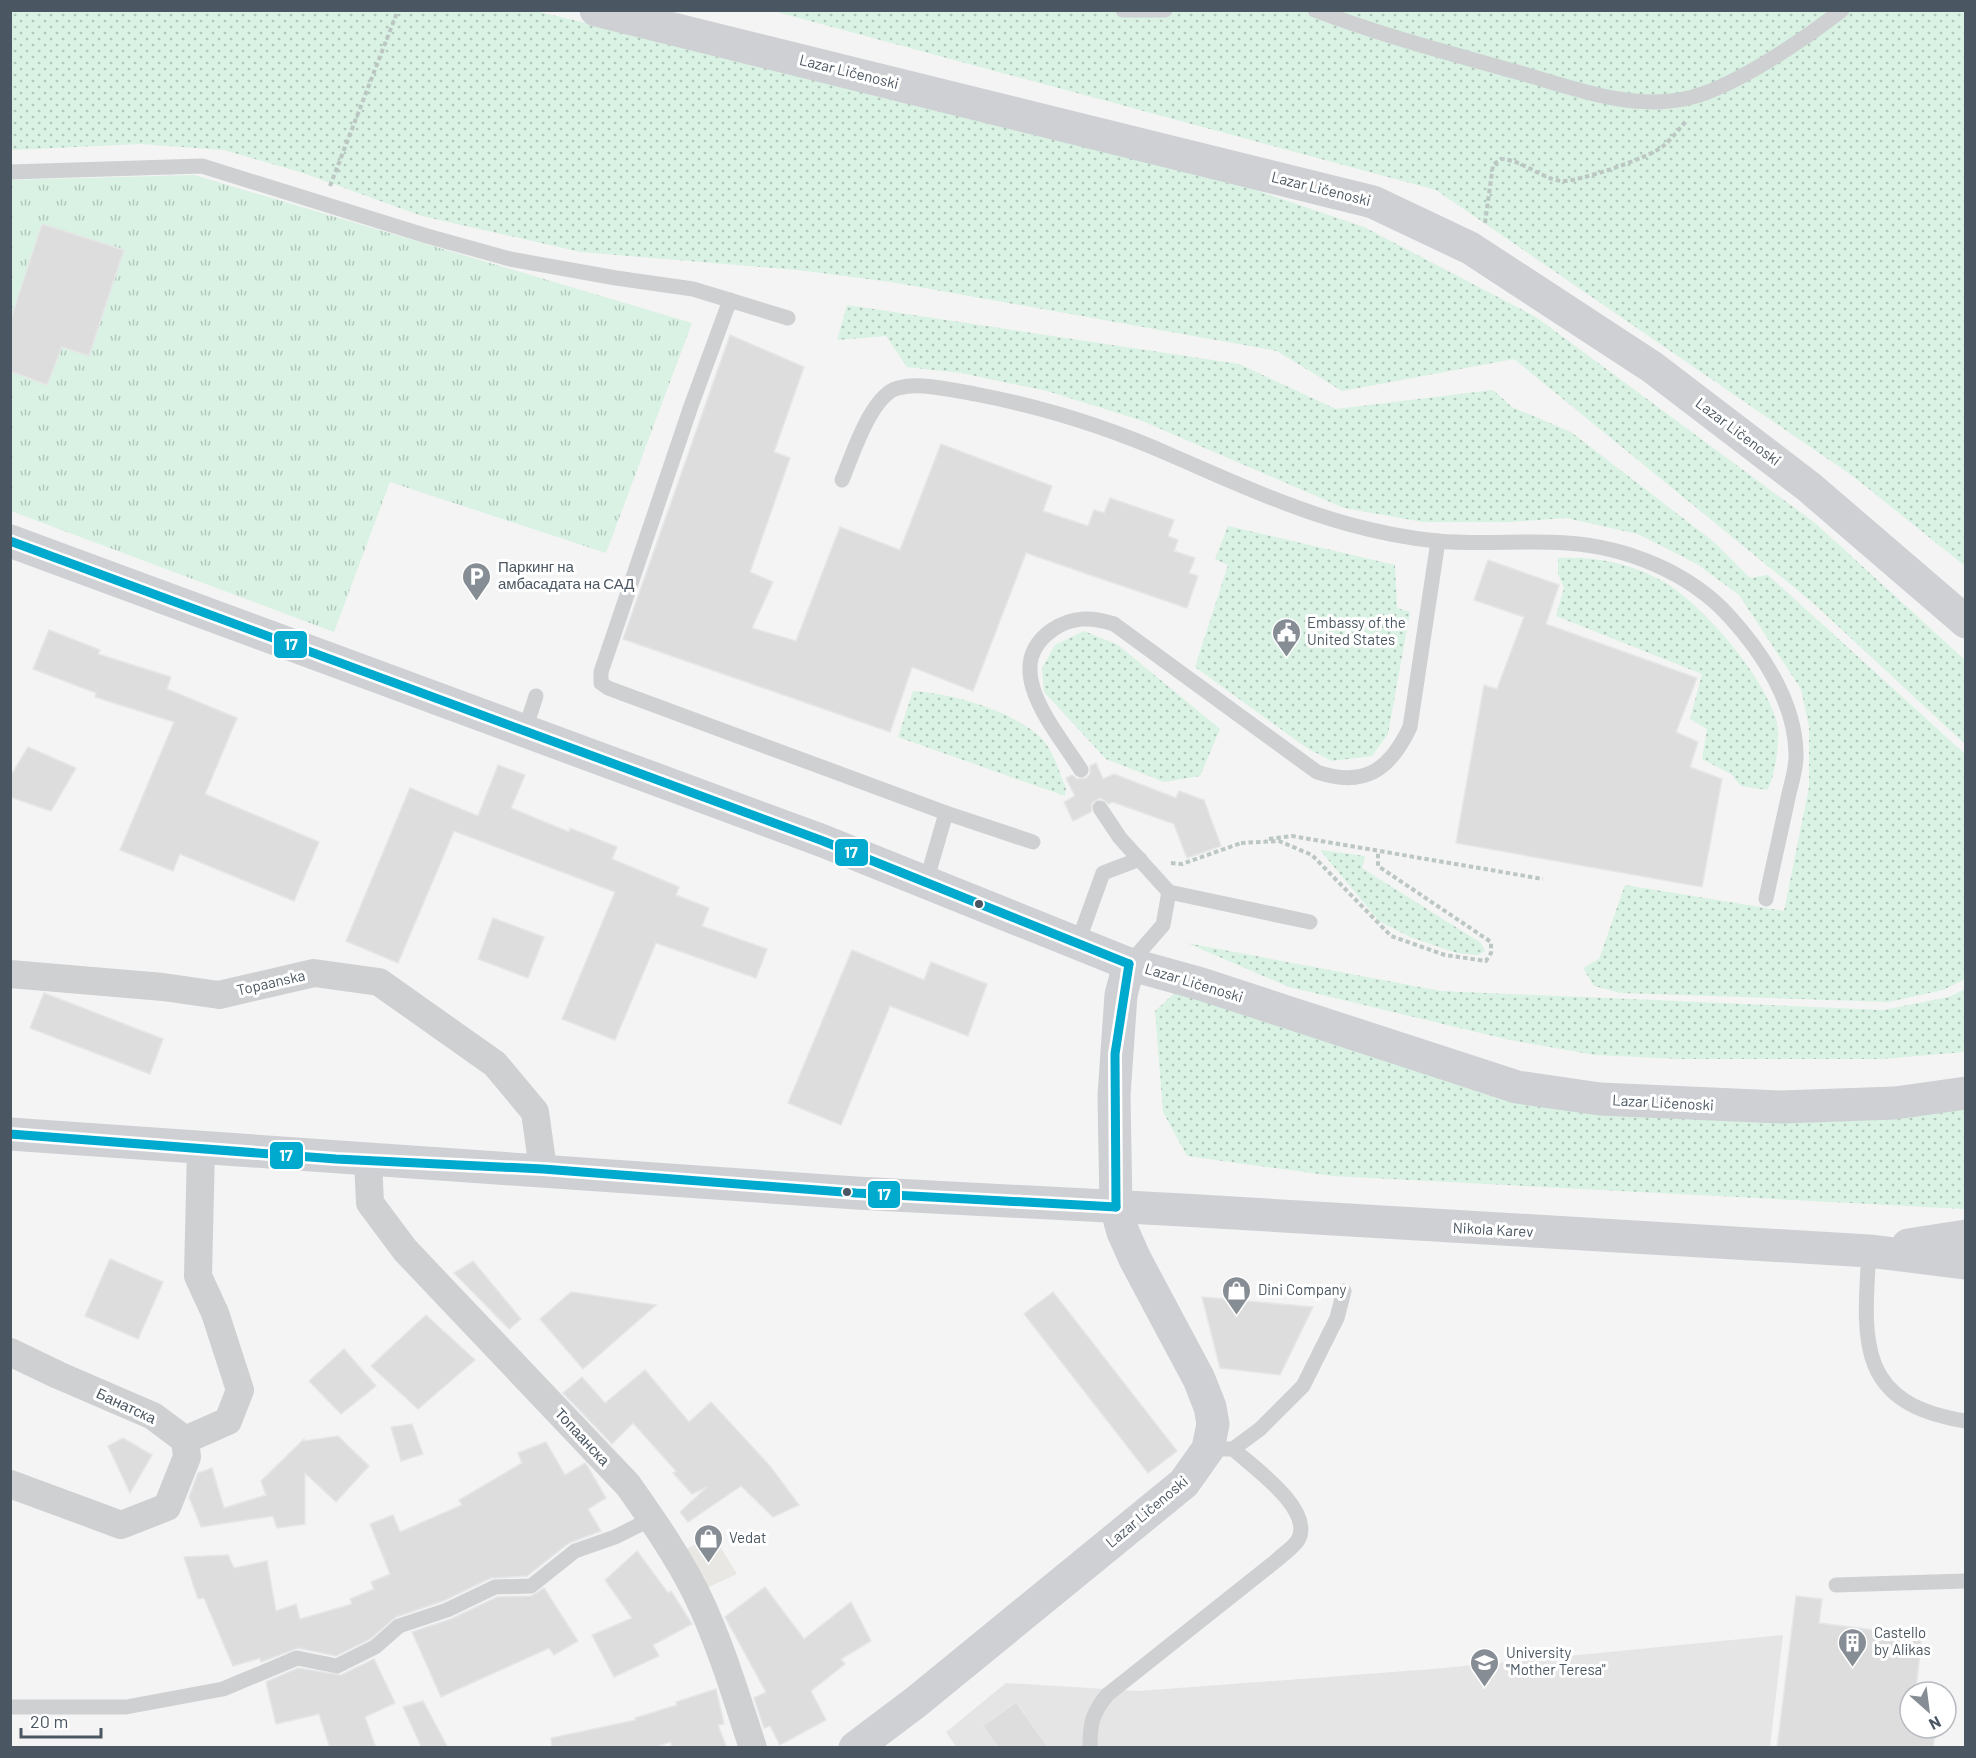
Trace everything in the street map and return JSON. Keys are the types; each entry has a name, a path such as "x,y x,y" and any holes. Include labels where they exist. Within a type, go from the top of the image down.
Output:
{"street":[{"name":"Lazar Ličenoski","path":"596,10 1373,202 1470,248 1652,367 1809,487 1965,621"},
{"path":"10,541 525,730 926,882 1129,964"},
{"name":"Lazar Ličenoski","path":"855,1748 925,1695 1185,1483 1221,1449 1207,1397 1135,1259 1123,1232 1116,1207 1114,1095 1121,995 1129,964 1201,984 1517,1087 1600,1099 1781,1107 1895,1103 1965,1093"},
{"name":"Topaanska","path":"10,974 163,987 219,995 314,973 380,982 495,1064 535,1112 543,1169"},
{"name":"Nikola Karev","path":"10,1134 368,1161 543,1169 856,1193 1869,1251 1965,1263"},
{"path":"10,1484 121,1525 167,1507 188,1457 185,1440 228,1421 240,1390 215,1313 198,1276 201,1148"},
{"name":"Топаанска","path":"368,1161 370,1203 405,1250 628,1485 651,1519 695,1593 723,1659 753,1748"},
{"name":"Nikola Karev","path":"1869,1251 1965,1236"},
{"name":"Банатска","path":"10,1352 153,1416 185,1440"}],"lane":[{"path":"1123,10 1165,10"},
{"path":"1315,10 1414,45 1631,101 1663,103 1715,91 1811,33 1842,10"},
{"path":"10,172 202,166 427,236 510,259 616,278 693,288 788,318"},
{"path":"730,300 691,406 602,672 601,683 608,688 946,813 1032,842"},
{"path":"842,480 865,424 884,397 901,387 921,386 1033,407 1129,438 1300,509 1395,535 1438,541 1570,543 1609,549 1671,571 1701,591 1728,614 1767,667 1793,726 1797,756 1766,899"},
{"path":"1081,770 1038,701 1028,674 1029,658 1037,643 1062,623 1078,618 1099,619 1114,624 1317,772 1349,779 1367,775 1382,767 1402,746 1410,727 1438,541"},
{"path":"525,730 536,696"},
{"path":"1100,808 1120,838 1169,892 1310,922"},
{"path":"926,882 946,813"},
{"path":"1078,942 1103,873 1140,859"},
{"path":"1129,964 1163,925 1169,892"},
{"path":"1869,1251 1867,1325 1872,1356 1881,1378 1893,1393 1910,1406 1938,1417 1965,1421"},
{"path":"1090,1748 1090,1729 1094,1712 1107,1695 1277,1560 1298,1539 1301,1524 1294,1507 1221,1449 1260,1429 1303,1386 1337,1318 1344,1291"},
{"path":"10,1707 126,1707 223,1689 297,1658 337,1666 375,1647 399,1626 447,1610 495,1587 531,1586 575,1551 615,1537 651,1519"},
{"path":"1836,1585 1965,1581"}],"path":[{"path":"323,203 398,10"},
{"path":"1484,227 1493,165 1501,159 1512,160 1562,181 1596,174 1661,148 1715,91"},
{"path":"1140,859 1182,864 1241,843 1292,836 1543,879"},
{"path":"1241,843 1279,841 1312,855 1391,936 1445,954 1486,962 1491,953 1491,942 1378,866 1378,852"}],"shaded area":[{"name":"Vedat","path":"713,1535 737,1574 702,1590 679,1553"},
{"name":"University \"Mother Teresa\"","path":"1783,1635 1770,1747 957,1748 946,1732 1006,1683 1138,1691 1433,1669"}],"green space":[{"path":"531,10 1165,159 1364,227 1536,317 1815,523 1965,660 1965,744 1812,602 1514,359 1342,391 1277,351 891,282 798,270 581,252 422,216 303,173 224,150 140,144 11,150 11,11"},
{"path":"773,11 1965,11 1965,566 1854,477 1436,190"},
{"path":"194,175 692,323 606,553 390,482 334,632 11,511 10,180"},
{"path":"847,305 1239,364 1336,409 1493,390 1512,407 1571,432 1714,542 1750,578 1768,575 1965,754 1965,979 1943,990 1888,1002 1621,993 1594,986 1583,968 1599,959 1625,885 1784,911 1809,787 1809,727 1801,689 1739,595 1697,564 1638,534 1566,518 1510,522 1423,522 1344,508 1140,420 1047,391 961,373 907,367 886,336 837,340"},
{"path":"1228,526 1395,565 1397,608 1410,612 1388,734 1372,756 1332,761 1307,748 1195,667 1228,565 1215,559"},
{"path":"1558,558 1585,558 1612,562 1652,575 1680,593 1713,624 1745,662 1769,701 1776,719 1777,755 1767,790 1741,786 1731,774 1702,759 1707,729 1690,719 1702,674 1556,616 1564,588 1558,574"},
{"path":"1084,631 1118,645 1220,729 1200,776 1164,782 1106,759 1044,692 1042,668 1055,645"},
{"path":"913,691 981,705 1029,728 1049,748 1066,788 1065,796 898,737"},
{"path":"1320,850 1365,856 1362,868 1481,943 1485,951 1478,955 1457,953 1410,937 1379,921"},
{"path":"1187,943 1441,991 1883,1010 1949,997 1965,989 1965,1052 1881,1059 1680,1059 1595,1055 1510,1040 1289,987"},
{"path":"1179,989 1530,1102 1965,1109 1965,1209 1333,1176 1187,1156 1163,1112 1155,1011"}],"building":[{"path":"42,224 124,250 89,356 62,347 47,385 10,371 10,321"},
{"path":"730,335 804,367 774,452 790,458 750,572 773,582 752,628 796,641 840,527 900,550 941,444 1052,486 1043,511 1088,526 1094,510 1104,513 1110,498 1174,520 1168,536 1178,540 1174,551 1195,558 1189,573 1198,576 1187,608 1026,553 973,691 912,667 890,732 623,639"},
{"path":"1488,560 1559,585 1546,624 1697,678 1676,732 1698,742 1690,767 1722,779 1702,887 1456,843 1484,685 1497,689 1524,617 1474,600"},
{"path":"49,630 100,650 98,654 171,677 167,689 237,718 205,794 319,842 294,901 180,854 173,871 120,850 174,722 95,697 96,693 33,669"},
{"path":"28,747 76,768 51,811 10,797 10,777"},
{"path":"1096,763 1103,779 1114,774 1176,798 1179,791 1204,800 1221,846 1187,858 1174,824 1113,802 1109,804 1100,798 1092,803 1091,812 1073,821 1064,802 1075,796 1066,778 1072,775 1077,779 1086,778 1090,774 1090,766"},
{"path":"498,765 525,775 511,808 569,832 570,828 617,847 612,859 679,887 676,895 709,908 702,926 767,949 756,978 656,943 615,1040 562,1019 615,892 454,831 398,963 346,941 410,788 478,816"},
{"path":"493,918 544,937 528,978 478,959"},
{"path":"852,950 924,980 931,962 987,984 968,1036 890,1006 841,1125 788,1103"},
{"path":"44,993 163,1039 150,1074 30,1028"},
{"path":"110,1259 163,1282 138,1339 85,1316"},
{"path":"473,1261 521,1319 509,1329 454,1273"},
{"path":"571,1292 656,1305 583,1369 540,1319"},
{"path":"1053,1292 1177,1451 1148,1473 1024,1314"},
{"path":"1202,1297 1313,1307 1280,1375 1220,1368"},
{"path":"426,1315 475,1360 418,1409 371,1366"},
{"path":"344,1349 376,1386 341,1414 309,1381"},
{"path":"645,1370 689,1422 711,1402 770,1466 799,1505 773,1517 741,1486 688,1522 680,1512 707,1487 692,1494 673,1473 676,1471 633,1423 612,1444 563,1393 582,1377 605,1403"},
{"path":"412,1424 423,1454 401,1461 391,1427"},
{"path":"338,1436 369,1466 336,1502 305,1473 305,1524 277,1528 273,1516 201,1527 189,1497 198,1473 212,1468 224,1508 266,1495 261,1481 304,1439 304,1441"},
{"path":"123,1438 152,1455 130,1493 108,1446"},
{"path":"546,1442 565,1475 585,1463 588,1467 606,1498 588,1509 601,1531 569,1543 527,1576 491,1578 443,1601 396,1617 370,1639 336,1656 298,1648 261,1662 260,1658 233,1666 204,1598 198,1599 184,1557 228,1555 234,1568 267,1561 276,1611 296,1604 300,1619 352,1604 350,1599 374,1589 371,1582 390,1574 370,1524 393,1515 400,1532 462,1505 459,1500 522,1463 518,1453"},
{"path":"637,1551 668,1593 671,1591 692,1624 653,1645 659,1656 614,1677 592,1635 632,1618 605,1580"},
{"path":"765,1587 804,1639 851,1602 871,1641 841,1659 845,1664 811,1691 826,1720 780,1745 770,1726 764,1728 754,1698 766,1692 725,1617"},
{"path":"544,1588 578,1641 554,1655 549,1648 441,1697 412,1632 451,1619 497,1597 531,1596"},
{"name":"Castello by Alikas","path":"1796,1596 1822,1599 1819,1623 1922,1636 1917,1680 1898,1680 1898,1740 1934,1740 1933,1748 1777,1748"},
{"path":"374,1659 395,1703 365,1717 376,1748 330,1748 319,1714 276,1724 266,1682 298,1668 341,1675"},
{"path":"716,1689 724,1724 718,1725 727,1748 673,1748 670,1742 654,1748 552,1748 551,1738 636,1720 635,1718 677,1705 676,1702"},
{"path":"423,1701 448,1748 422,1748 403,1707"},
{"path":"1016,1702 1049,1748 998,1748 983,1726"}],"transit line":[{"name":"17","path":"10,541 823,841 1129,964"},
{"name":"17","path":"1116,1207 1115,1054 1129,964"},
{"name":"17","path":"10,1134 336,1159 543,1169 856,1193 1116,1207"}],"place":[{"name":"Паркинг на амбасадата на САД","path":"477,602"},
{"name":"Embassy of the United States","path":"1286,658"},
{"name":"Dini Company","path":"1237,1316"},
{"name":"Vedat","path":"708,1564"},
{"name":"Castello by Alikas","path":"1853,1668"},
{"name":"University \"Mother Teresa\"","path":"1485,1688"}]}
